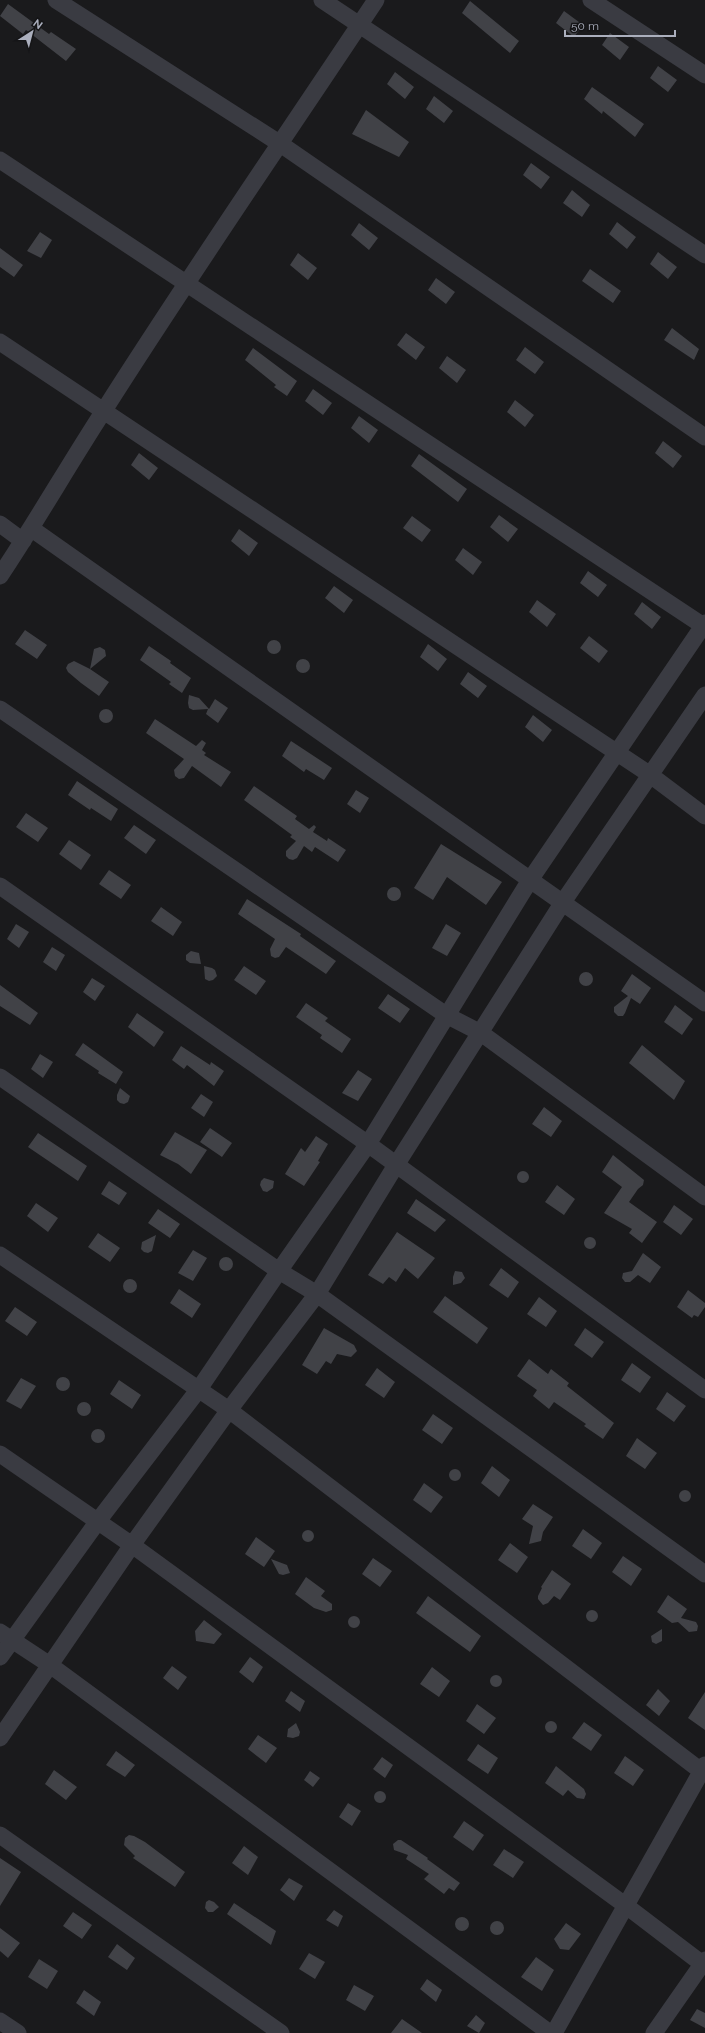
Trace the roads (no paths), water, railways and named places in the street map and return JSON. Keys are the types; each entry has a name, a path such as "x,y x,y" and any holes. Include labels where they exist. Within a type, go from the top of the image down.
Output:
{"street":[{"path":"56,0 279,143 705,437"},
{"path":"322,0 705,255"},
{"path":"0,576 28,535 102,412 279,143 376,0"},
{"path":"591,0 705,75"},
{"path":"0,160 187,285 704,625 530,880 368,1144 199,1389 98,1521 6,1636 0,1657"},
{"path":"0,342 102,412 649,774 705,816"},
{"path":"0,524 28,535 563,902 705,1003"},
{"path":"0,1738 132,1545 229,1410 316,1294 563,902 649,774 705,695"},
{"path":"0,709 446,1015 481,1033 705,1197"},
{"path":"0,886 368,1144 705,1390"},
{"path":"0,1077 279,1271 316,1294 705,1574"},
{"path":"0,1255 229,1410 704,1770 625,1905 554,2033"},
{"path":"0,1454 132,1545 704,1963 654,2033"},
{"path":"6,1636 50,1665 550,2033"},
{"path":"0,1835 281,2033"},
{"path":"0,2020 18,2033"}]}
